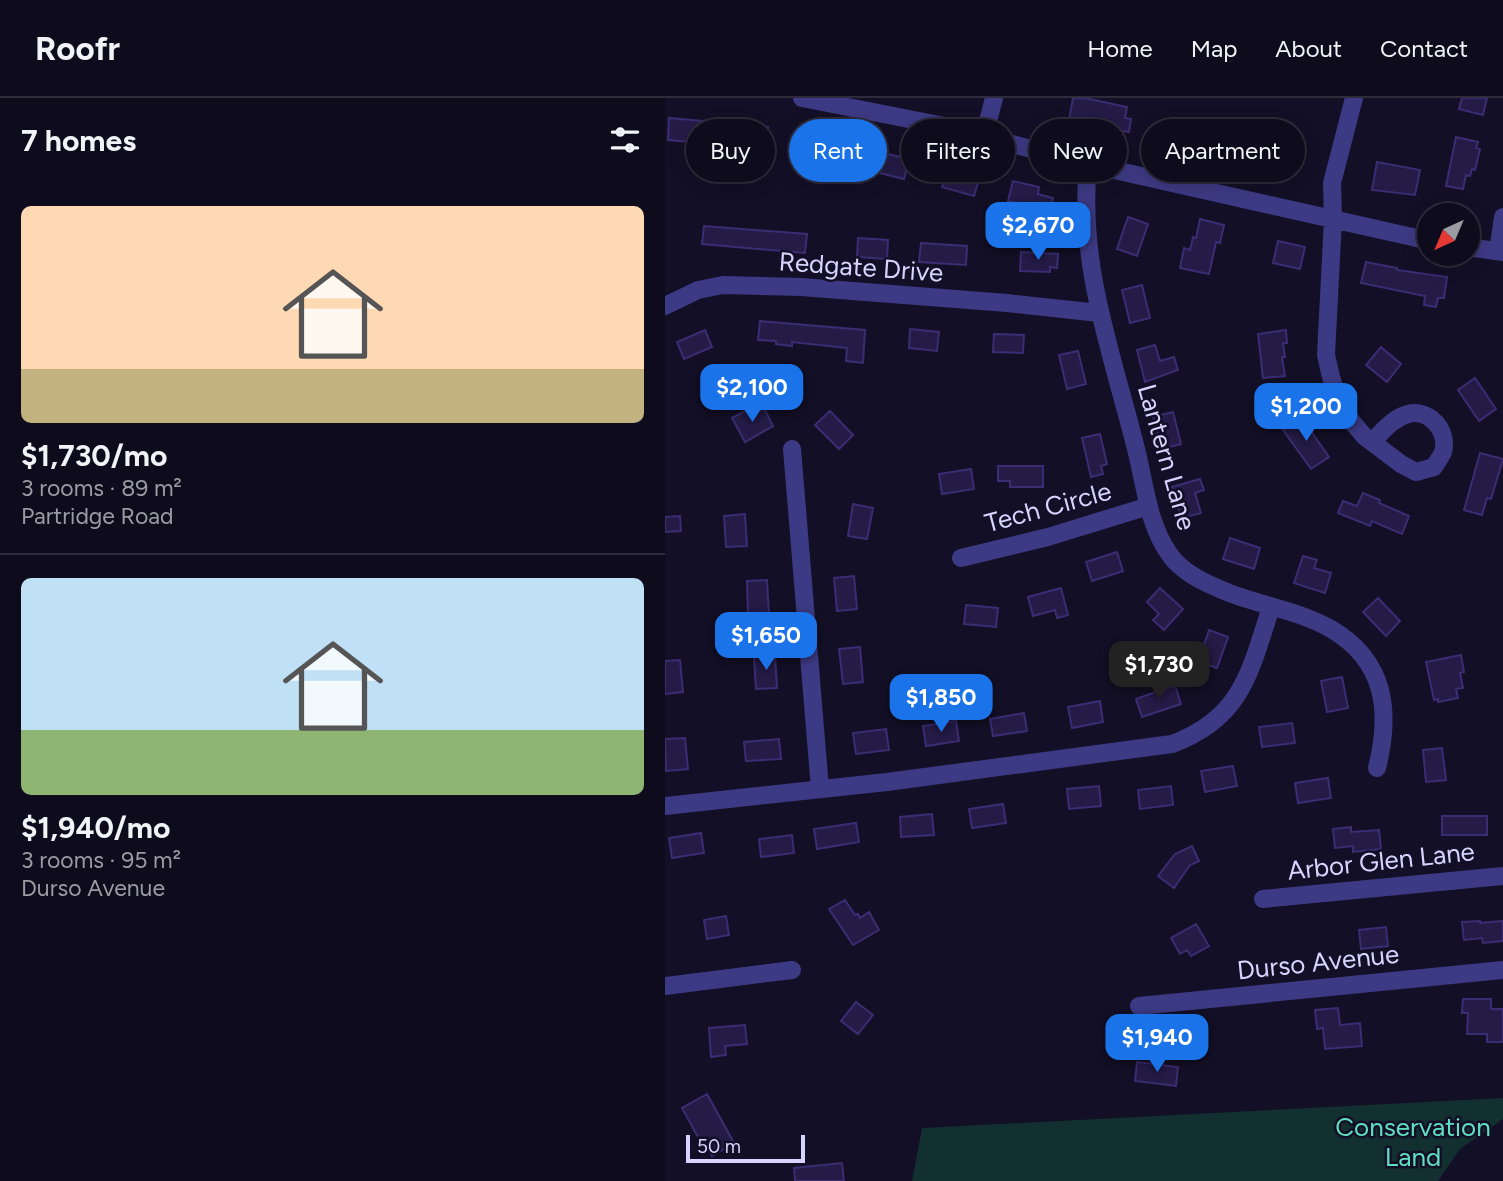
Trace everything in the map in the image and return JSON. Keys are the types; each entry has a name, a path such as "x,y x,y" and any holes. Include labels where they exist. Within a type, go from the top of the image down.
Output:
{"street":[{"path":"802,98 908,119"},
{"path":"989,119 994,98"},
{"path":"1353,98 1332,183 1333,219 1326,355 1338,399 1348,417 1372,442"},
{"path":"1127,173 1417,238"},
{"name":"Lantern Lane","path":"1086,182 1089,257 1099,313 1158,532 1170,555 1186,572 1241,599 1331,629 1357,648 1372,668 1381,689 1385,718 1377,768"},
{"path":"1481,249 1501,252 1503,218"},
{"name":"Redgate Drive","path":"665,306 698,290 723,285 801,287 1099,313"},
{"path":"792,449 820,789"},
{"name":"Tech Circle","path":"961,558 1048,537 1149,506"},
{"path":"665,806 1042,762 1152,747 1188,738 1225,713 1240,693 1271,607"},
{"name":"Arbor Glen Lane","path":"1263,899 1503,876"},
{"path":"665,986 792,970"},
{"name":"Durso Avenue","path":"1139,1006 1503,970"}],"green space":[{"name":"Conservation Land","path":"1503,1098 1503,1119 1460,1149 1438,1181 912,1181 922,1128"}],"building":[{"path":"1073,98 1085,98 1127,107 1125,118 1131,119 1129,132 1127,119 1069,119"},
{"path":"1462,98 1487,98 1483,115 1459,109"},
{"path":"669,118 686,120 686,142 668,140"},
{"path":"1456,137 1478,142 1476,148 1480,149 1475,170 1472,169 1470,176 1466,175 1463,189 1446,186"},
{"path":"887,154 901,157 901,178 887,175"},
{"path":"1377,162 1420,170 1415,195 1372,190"},
{"path":"1015,181 1039,187 1038,194 1053,198 1049,216 1030,212 1031,206 1008,201"},
{"path":"944,182 978,182 974,196 942,187"},
{"path":"1128,217 1148,224 1137,256 1117,249"},
{"path":"1200,219 1224,225 1220,243 1216,242 1209,274 1180,268 1184,248 1190,250"},
{"path":"704,226 807,234 805,253 702,244"},
{"path":"858,238 888,240 887,259 857,257"},
{"path":"1278,241 1305,247 1300,269 1273,263"},
{"path":"921,243 967,246 966,265 919,262"},
{"path":"1021,252 1058,254 1057,268 1050,267 1050,272 1020,271"},
{"path":"1366,262 1397,270 1447,277 1444,298 1438,298 1436,307 1424,305 1425,296 1361,283"},
{"path":"1142,285 1150,318 1130,323 1122,290"},
{"path":"760,321 865,330 863,363 846,361 847,348 792,342 792,346 776,344 776,341 758,340"},
{"path":"910,329 939,332 937,351 909,348"},
{"path":"705,330 712,347 684,359 677,342"},
{"path":"1286,330 1287,343 1283,343 1285,357 1282,357 1285,376 1263,378 1258,334"},
{"path":"994,334 1024,335 1023,353 993,352"},
{"path":"1155,345 1160,361 1174,357 1178,370 1145,382 1137,350"},
{"path":"1381,347 1401,364 1387,382 1366,365"},
{"path":"1078,351 1086,384 1067,389 1059,355"},
{"path":"1475,378 1496,409 1479,421 1458,390"},
{"path":"764,408 773,426 745,442 732,418 747,410 751,415"},
{"path":"830,411 853,435 839,449 815,425"},
{"path":"1173,412 1181,444 1162,449 1153,417"},
{"path":"1301,417 1329,457 1311,469 1283,430"},
{"path":"1100,434 1107,464 1101,466 1103,474 1091,477 1082,438"},
{"path":"1480,453 1503,459 1491,499 1487,498 1482,515 1464,510"},
{"path":"998,466 1043,466 1043,487 1010,487 1010,481 998,481"},
{"path":"971,469 974,489 942,494 939,474"},
{"path":"1200,479 1204,490 1195,493 1201,513 1181,518 1172,487"},
{"path":"1363,493 1409,516 1402,534 1372,521 1370,526 1338,513 1343,501 1357,506"},
{"path":"853,504 873,508 867,539 848,536"},
{"path":"745,514 747,546 726,547 724,516"},
{"path":"680,516 681,531 665,532 665,517"},
{"path":"1230,538 1260,548 1254,569 1223,559"},
{"path":"1117,552 1123,571 1092,581 1086,562"},
{"path":"1303,556 1317,560 1314,568 1331,573 1325,593 1294,583"},
{"path":"854,576 857,609 837,611 834,578"},
{"path":"767,580 769,616 748,617 747,581"},
{"path":"1061,588 1068,615 1057,618 1055,610 1033,616 1028,597"},
{"path":"1160,588 1183,609 1164,630 1153,620 1159,614 1147,602"},
{"path":"1378,598 1400,621 1386,636 1363,612"},
{"path":"966,605 998,608 996,627 964,624"},
{"path":"1209,630 1228,637 1217,668 1198,662"},
{"path":"860,647 863,682 843,684 839,649"},
{"path":"775,655 777,688 756,689 754,657"},
{"path":"1461,655 1463,688 1456,689 1458,698 1438,702 1438,699 1434,700 1426,662"},
{"path":"680,660 683,692 665,694 665,661"},
{"path":"1342,677 1348,708 1327,712 1321,681"},
{"path":"1175,685 1181,704 1142,717 1136,699"},
{"path":"1100,701 1103,722 1072,728 1068,707"},
{"path":"1024,713 1027,731 993,736 990,719"},
{"path":"956,721 959,741 926,746 923,726"},
{"path":"1292,723 1295,743 1262,747 1259,727"},
{"path":"886,729 889,750 856,754 853,733"},
{"path":"685,738 688,769 666,771 665,739"},
{"path":"779,739 781,759 746,761 744,742"},
{"path":"1442,748 1446,780 1426,782 1423,750"},
{"path":"1233,766 1237,786 1205,792 1201,771"},
{"path":"1328,778 1331,798 1298,803 1295,783"},
{"path":"1099,786 1101,806 1069,809 1067,789"},
{"path":"1171,786 1173,805 1140,809 1138,790"},
{"path":"1003,804 1006,823 972,828 969,809"},
{"path":"932,814 934,835 901,837 900,817"},
{"path":"1442,816 1487,816 1487,835 1442,835"},
{"path":"856,823 859,842 817,849 814,829"},
{"path":"1351,827 1351,832 1379,830 1381,849 1353,852 1353,846 1335,848 1333,829"},
{"path":"701,833 704,853 672,858 669,838"},
{"path":"792,835 794,853 761,857 759,839"},
{"path":"1192,846 1199,861 1190,865 1174,888 1158,876 1175,854"},
{"path":"845,900 860,918 869,912 879,930 853,945 829,909"},
{"path":"726,916 729,935 707,939 704,920"},
{"path":"1503,921 1503,941 1483,943 1482,938 1464,940 1462,922"},
{"path":"1196,924 1209,946 1191,956 1187,950 1180,954 1171,938"},
{"path":"1386,927 1388,946 1361,949 1359,930"},
{"path":"1463,999 1491,999 1491,1009 1503,1009 1503,1042 1487,1042 1487,1034 1467,1034 1468,1013 1462,1013"},
{"path":"856,1002 873,1015 858,1034 841,1021"},
{"path":"1338,1008 1340,1025 1360,1023 1362,1046 1325,1049 1323,1028 1317,1029 1315,1010"},
{"path":"745,1025 747,1044 725,1046 726,1055 711,1057 709,1028"},
{"path":"1137,1062 1178,1067 1176,1086 1135,1081"},
{"path":"707,1094 734,1143 712,1156 682,1108"},
{"path":"842,1163 844,1181 795,1181 794,1168"}]}
